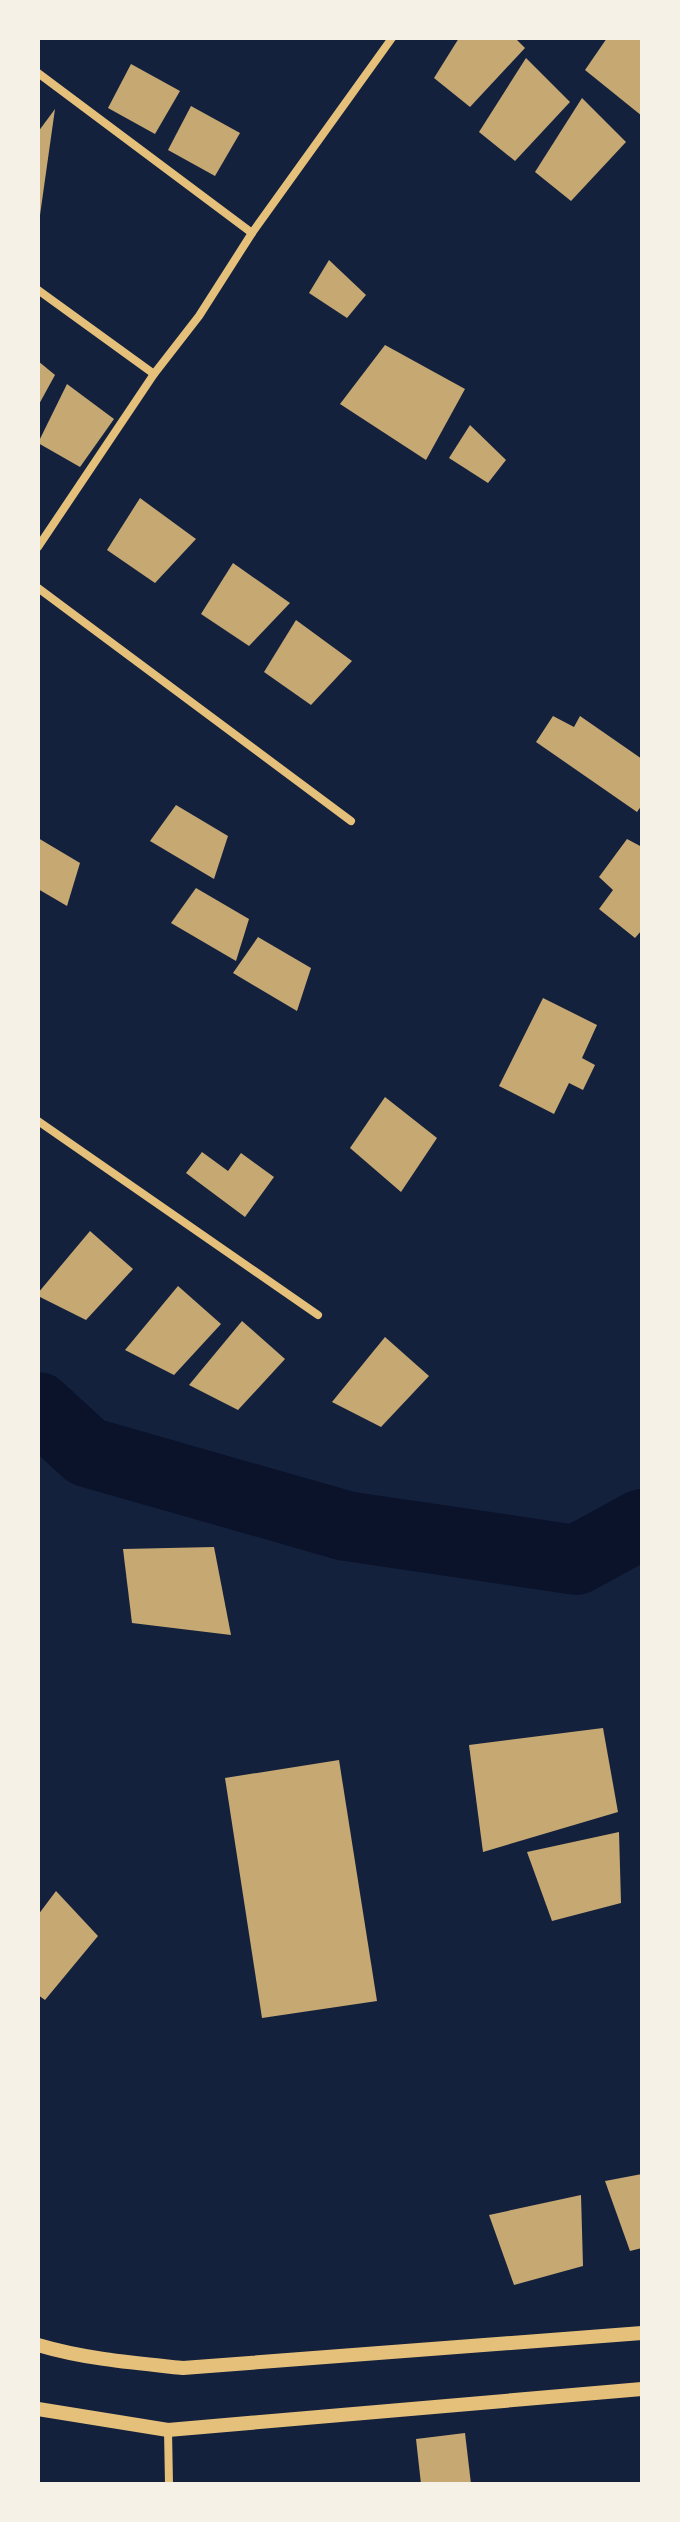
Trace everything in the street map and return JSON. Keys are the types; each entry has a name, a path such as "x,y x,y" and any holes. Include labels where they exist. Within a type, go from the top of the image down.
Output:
{"street":[{"path":"38,547 154,374 199,316 252,233 392,38"},
{"path":"38,73 252,233"},
{"path":"38,290 154,374"},
{"path":"38,588 351,821"},
{"path":"38,1121 318,1315"},
{"path":"38,2345 101,2358 183,2368 642,2333"},
{"path":"38,2409 168,2430 642,2389"},
{"path":"168,2430 169,2484"}],"building":[{"path":"459,38 515,38 525,48 470,107 434,78"},
{"path":"607,38 642,38 642,116 585,70"},
{"path":"526,58 570,102 515,161 479,132"},
{"path":"131,64 180,91 155,134 108,108"},
{"path":"582,98 626,142 571,201 535,172"},
{"path":"191,106 240,133 215,176 168,150"},
{"path":"55,109 40,215 38,215 38,132"},
{"path":"329,260 366,295 347,318 309,293"},
{"path":"385,345 465,389 426,460 340,404"},
{"path":"38,361 55,375 38,406"},
{"path":"67,384 114,419 80,467 38,443"},
{"path":"470,425 506,460 488,483 449,458"},
{"path":"140,498 196,539 155,583 107,550"},
{"path":"233,563 290,603 249,646 201,614"},
{"path":"296,620 352,661 311,705 264,672"},
{"path":"553,716 574,727 580,716 642,759 642,805 637,812 536,742"},
{"path":"176,805 228,836 214,879 150,841"},
{"path":"38,838 80,863 67,906 38,889"},
{"path":"627,839 642,847 642,930 635,938 599,909 613,890 599,877"},
{"path":"196,888 249,919 236,961 171,923"},
{"path":"258,937 311,968 297,1011 233,973"},
{"path":"543,998 597,1025 582,1058 595,1065 583,1090 569,1083 554,1114 499,1086"},
{"path":"385,1097 437,1138 401,1192 350,1148"},
{"path":"202,1152 228,1171 241,1153 274,1177 245,1217 186,1173"},
{"path":"90,1231 133,1269 86,1320 38,1296 38,1293"},
{"path":"178,1286 221,1324 174,1375 125,1350"},
{"path":"242,1321 285,1359 238,1410 189,1385"},
{"path":"385,1337 429,1376 381,1427 332,1402"},
{"path":"214,1547 231,1635 132,1623 123,1549"},
{"path":"603,1728 618,1812 483,1852 469,1745"},
{"path":"339,1760 377,2001 262,2018 225,1778"},
{"path":"619,1832 621,1903 552,1921 527,1852"},
{"path":"56,1891 98,1936 45,2000 38,1995 38,1915"},
{"path":"642,2174 642,2248 630,2251 605,2181"},
{"path":"581,2195 583,2266 514,2285 489,2215"},
{"path":"465,2433 471,2484 421,2484 416,2439"}],"waterway":[{"path":"38,1407 87,1452 346,1526 576,1560 642,1524"}]}
